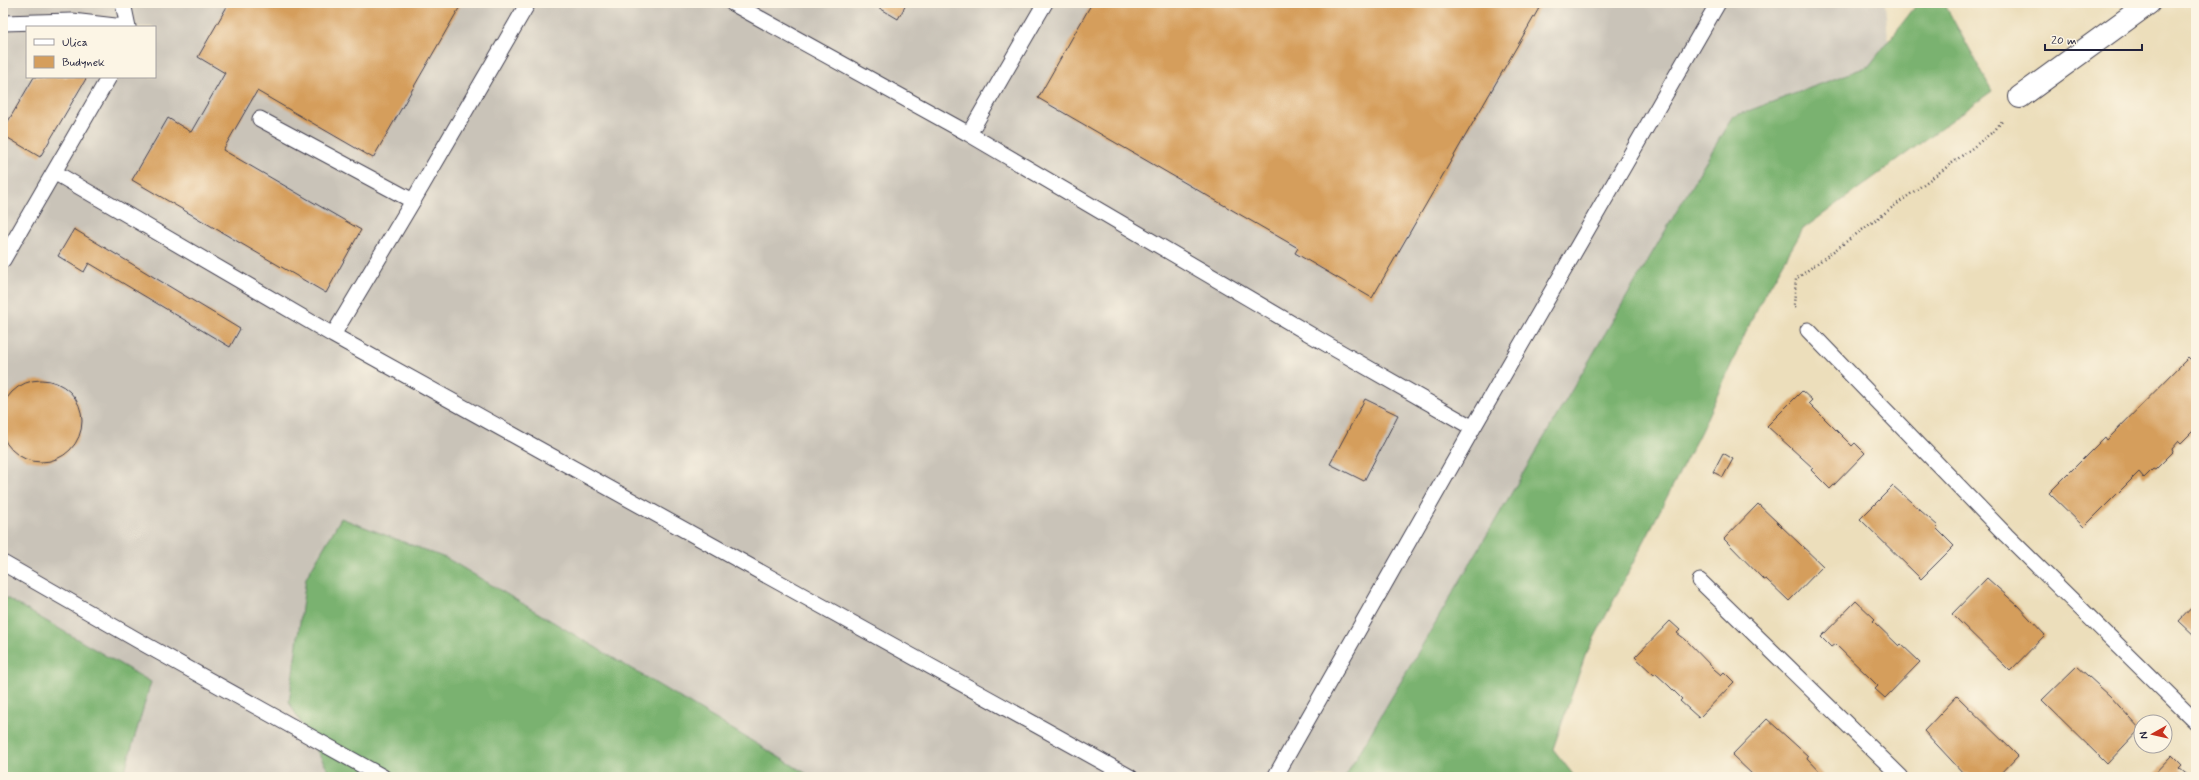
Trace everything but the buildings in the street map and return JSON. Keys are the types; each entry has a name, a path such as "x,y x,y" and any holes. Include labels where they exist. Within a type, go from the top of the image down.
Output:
{"street":[{"path":"2020,97 2149,3"}],"lane":[{"path":"124,3 128,26"},
{"path":"333,335 528,3"},
{"path":"732,3 969,134 1335,350 1473,428"},
{"path":"969,134 1045,3"},
{"path":"1275,777 1473,428 1718,3"},
{"path":"3,23 72,21 115,26"},
{"path":"3,260 108,78"},
{"path":"260,119 413,201"},
{"path":"54,172 333,335 1130,777"},
{"path":"1808,330 2006,535 2196,722"},
{"path":"3,563 146,645 383,777"},
{"path":"1700,581 1901,777"}],"path":[{"path":"1808,330 1794,305 1796,279 1995,130 2020,97"}],"shaded area":[{"path":"3,3 1885,3 1889,49 1482,777 3,777"}],"green space":[{"path":"1918,3 1944,3 1992,91 1803,229 1757,308 1701,431 1585,656 1553,749 1575,777 1345,777 1732,117 1869,66"},
{"path":"341,518 448,559 812,777 332,777 289,702 306,578"},
{"path":"3,596 151,682 123,777 3,777"}]}
